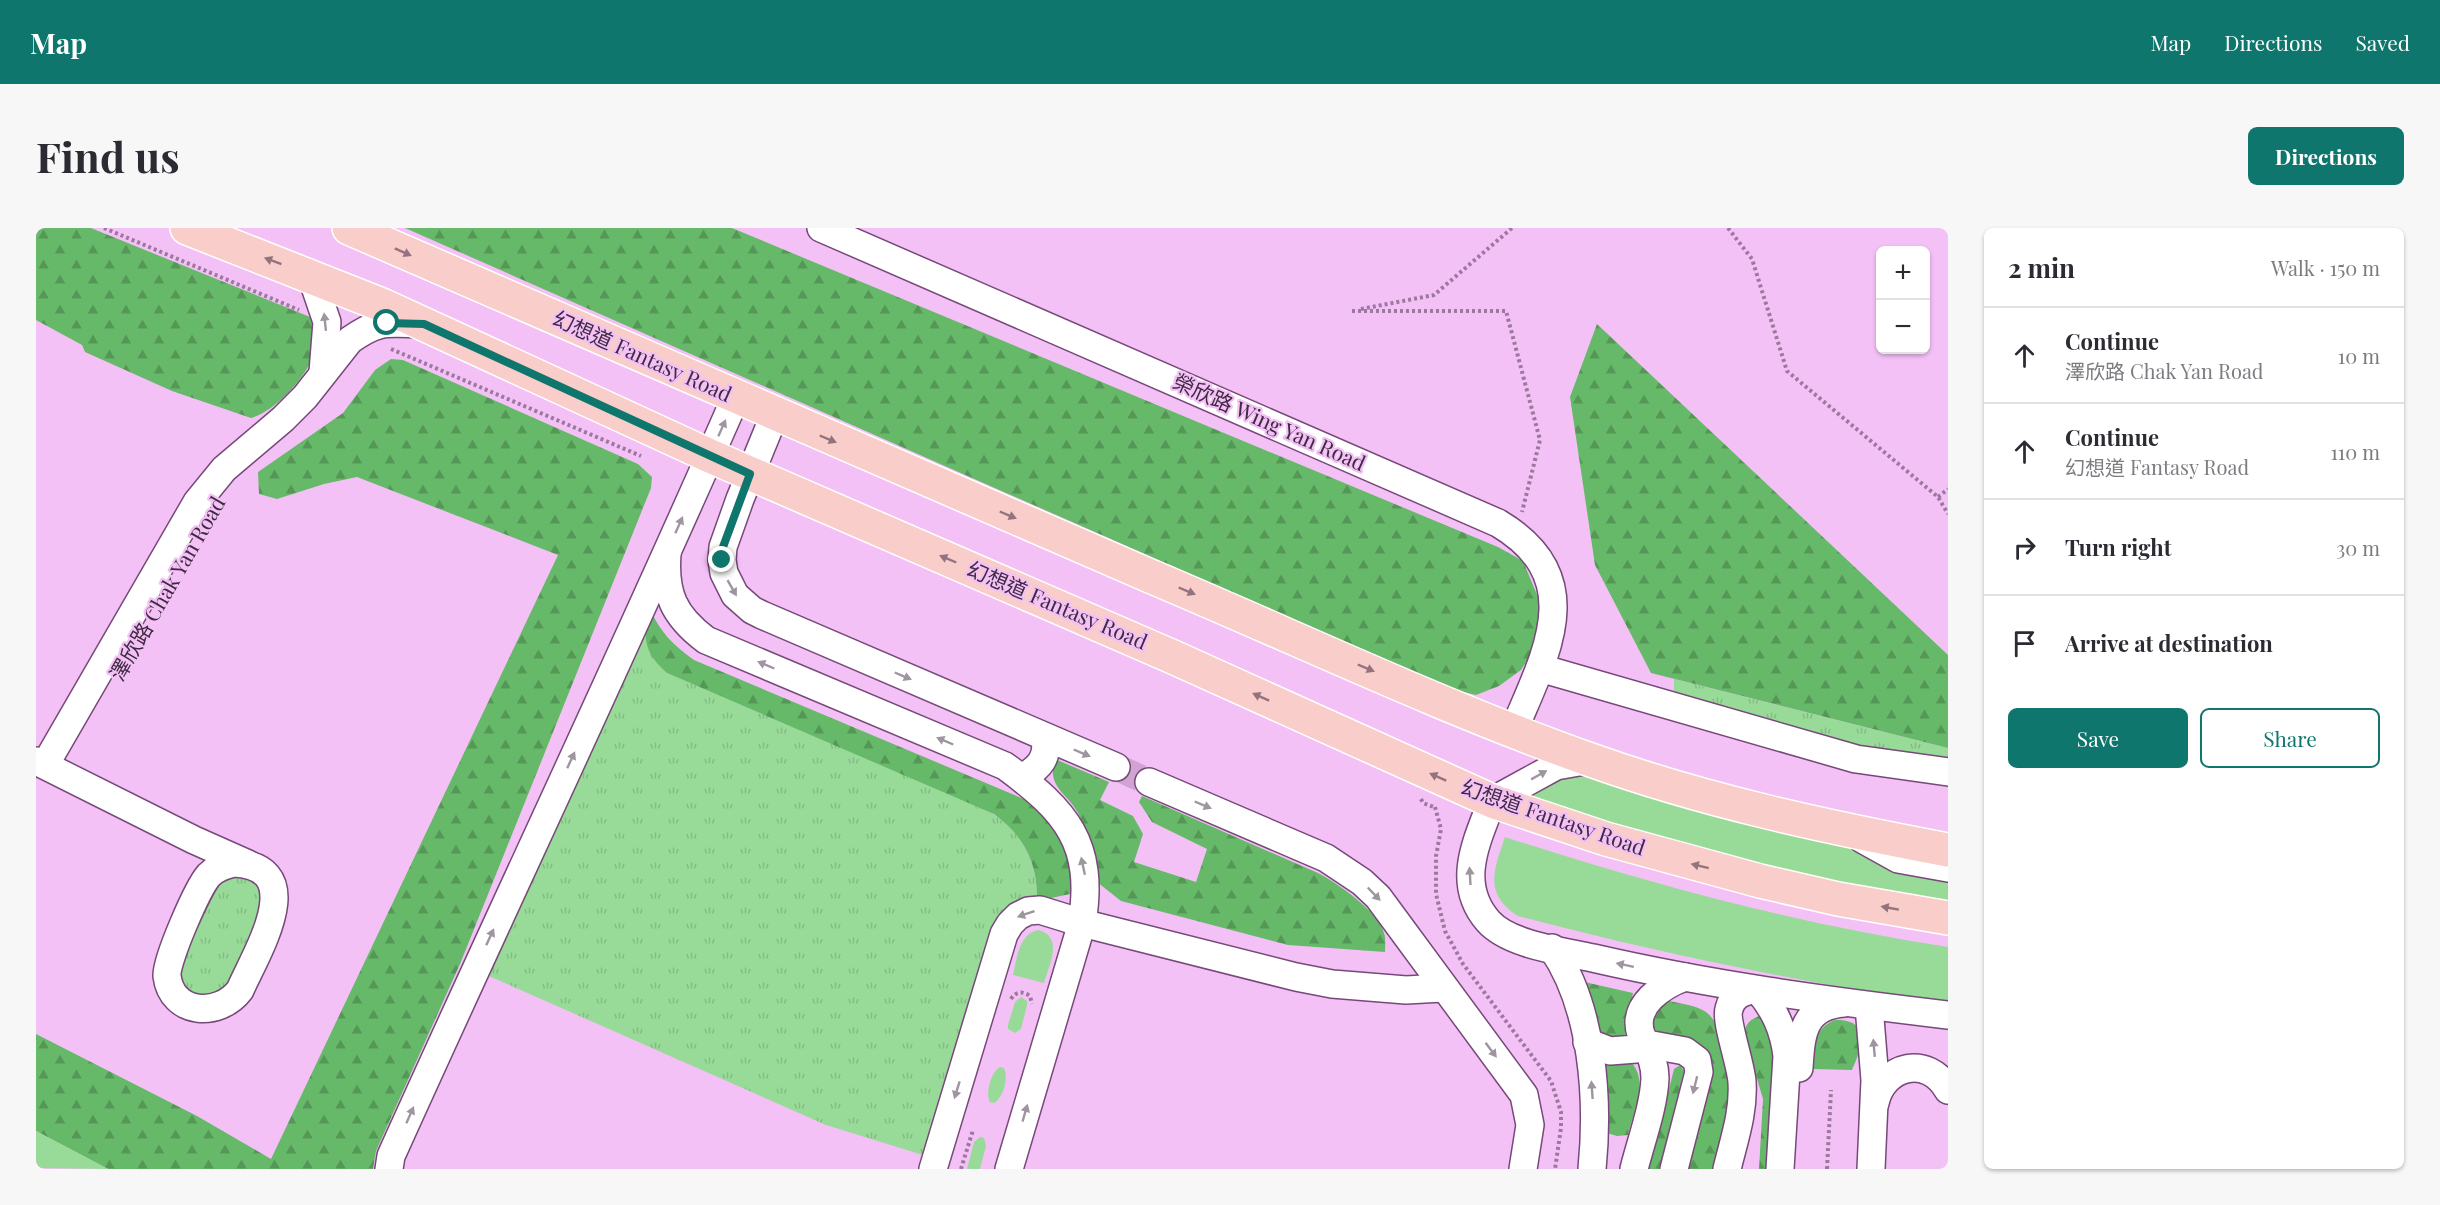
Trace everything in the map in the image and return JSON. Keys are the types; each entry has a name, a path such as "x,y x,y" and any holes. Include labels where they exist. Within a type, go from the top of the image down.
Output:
{"main road":[{"name":"幻想道 Fantasy Road","path":"187,228 310,275 424,324 750,474 1173,657 1492,801 1617,842 1760,881 1838,899 1948,918"},
{"name":"幻想道 Fantasy Road","path":"349,228 774,416 1514,732 1590,760 1712,798 1848,831 1948,850"}],"street":[{"name":"榮欣路 Wing Yan Road","path":"821,228 1487,519 1516,534 1540,557 1550,582 1553,608 1551,636 1514,732"},
{"path":"310,275 327,322 323,372"},
{"name":"澤欣路 Chak Yan Road","path":"40,763 197,502 224,470 305,397 350,340 370,326 387,323 424,324"},
{"path":"389,1169 391,1156 465,991 735,399"},
{"path":"774,416 723,547 722,560 729,585 743,603 762,615 1116,767"},
{"path":"666,554 665,574 673,603 690,628 706,640 1005,766 1041,793 1058,810 1071,830 1080,852 1086,888 1082,924 1009,1169"},
{"path":"1540,668 1856,759 1948,772"},
{"path":"1022,778 1038,768 1042,761 1046,745 1044,737"},
{"path":"1590,760 1556,766 1492,801 1471,858 1469,871 1474,897 1487,920 1508,936 1685,977 1758,990 1948,1015"},
{"path":"40,763 194,840 254,866 262,872 274,891 273,914 240,990 226,1004 210,1009 188,1005 178,998 168,978 169,959 201,888 210,874 224,865 234,863 254,866"},
{"path":"1149,782 1326,858 1345,869 1378,897 1524,1095 1530,1125 1523,1169"},
{"path":"1848,831 1898,859 1948,868"},
{"path":"194,840 200,848 205,866 201,888"},
{"path":"933,1169 1004,934 1018,916 1028,911 1040,910 1082,924 1332,984 1397,990 1443,988"},
{"path":"1552,948 1574,987 1587,1042 1593,1090 1592,1169"},
{"path":"1634,1169 1655,1079 1652,1055 1641,1034 1640,1025 1644,1007 1656,992 1685,977"},
{"path":"1728,1169 1741,1116 1742,1083 1737,1050 1728,1016 1729,1008 1743,992 1758,990"},
{"path":"1758,990 1775,1014 1785,1042 1787,1056 1780,1169"},
{"path":"1857,1004 1875,1055 1871,1169"},
{"path":"1794,1169 1801,1039 1804,1029 1816,1012 1825,1007 1857,1004"},
{"path":"1587,1042 1610,1051 1636,1049 1647,1044 1685,1050 1697,1060 1699,1066 1674,1169"},
{"path":"1875,1104 1882,1084 1889,1076 1910,1068 1931,1072 1948,1090"},
{"path":"1594,1130 1607,1141 1615,1143 1631,1140 1644,1129"},
{"path":"1734,1142 1740,1169"}],"path":[{"path":"1512,228 1434,295 1352,311 1506,311 1540,440 1516,534"},
{"path":"1728,228 1752,259 1787,371 1938,497 1948,514"},
{"path":"1938,497 1948,489"},
{"path":"1435,807 1441,829 1436,856 1436,894 1445,931 1463,964 1551,1081 1561,1112 1555,1169"},
{"path":"1010,1000 1017,992 1022,992 1030,996 1032,1006"},
{"path":"1827,1169 1831,1090"},
{"path":"961,1169 974,1124"}],"green space":[{"path":"36,228 91,228 315,319 314,349 309,365 284,397 268,410 251,418 172,391 85,352 82,345 36,320"},
{"path":"405,228 732,228 1498,547 1523,561 1540,602 1535,647 1521,670 1499,686 1476,695 1451,689"},
{"path":"1597,324 1948,655 1948,748 1651,673 1595,565 1570,397"},
{"path":"391,359 403,360 638,464 652,477 651,488 460,964 376,1151 373,1169 108,1169 36,1131 36,1034 197,1116 271,1159 558,555 357,477 324,484 277,499 259,494 258,472 343,413 375,370"},
{"path":"650,609 668,638 694,660 1031,802 1064,835 1073,879 1070,894 1037,901 1035,874 1027,852 1014,832 994,814 667,673 649,652 646,628"},
{"path":"644,629 667,673 981,807 1006,824 1024,845 1034,871 1037,901 1026,902 926,1156 826,1125 489,976"},
{"path":"1674,679 1948,748 1948,765 1852,749 1674,700"},
{"path":"1055,759 1109,782 1100,800 1133,816 1143,834 1134,862 1196,882 1207,849 1152,822 1139,802 1142,796 1318,873 1356,898 1374,916 1385,935 1385,952 1288,945 1121,901 1097,882 1091,846 1082,821 1055,783 1053,768"},
{"path":"1574,771 1948,874 1948,905 1763,869 1528,800 1528,791"},
{"path":"1505,837 1614,871 1724,901 1835,927 1948,947 1948,1005 1732,966 1625,943 1518,916 1500,899 1494,880 1497,860"},
{"path":"249,872 268,903 228,995 182,996 175,960 214,879"},
{"path":"1039,930 1047,934 1053,946 1044,983 1013,975 1023,941 1032,932"},
{"path":"1580,981 1633,993 1624,1039 1598,1042"},
{"path":"1021,997 1027,1001 1027,1005 1021,1029 1015,1033 1008,1029 1008,1025 1015,1002"},
{"path":"1670,1001 1693,1006 1706,1012 1713,1019 1723,1040 1731,1079 1731,1100 1716,1169 1688,1169 1712,1066 1708,1053 1702,1045 1660,1033 1653,1027 1651,1015 1663,1002"},
{"path":"1759,1016 1769,1020 1775,1029 1774,1169 1759,1169 1763,1099 1745,1038 1747,1024"},
{"path":"1835,1020 1855,1024 1859,1030 1861,1045 1856,1062 1852,1070 1814,1069 1816,1040 1822,1029"},
{"path":"1598,1057 1630,1061 1636,1069 1639,1077 1638,1096 1628,1135 1617,1136 1607,1133"},
{"path":"1680,1065 1684,1071 1659,1169 1649,1169 1674,1069"},
{"path":"1000,1067 1004,1068 1005,1082 1000,1097 994,1103 990,1102 989,1088 994,1073"},
{"path":"36,1131 108,1169 36,1168"},
{"path":"980,1137 984,1138 986,1146 980,1169 967,1169 974,1142"}],"tunnel":[{"path":"1116,767 1149,782"}],"route":[{"path":"387,323 424,324 750,474 723,547 722,560"}]}
